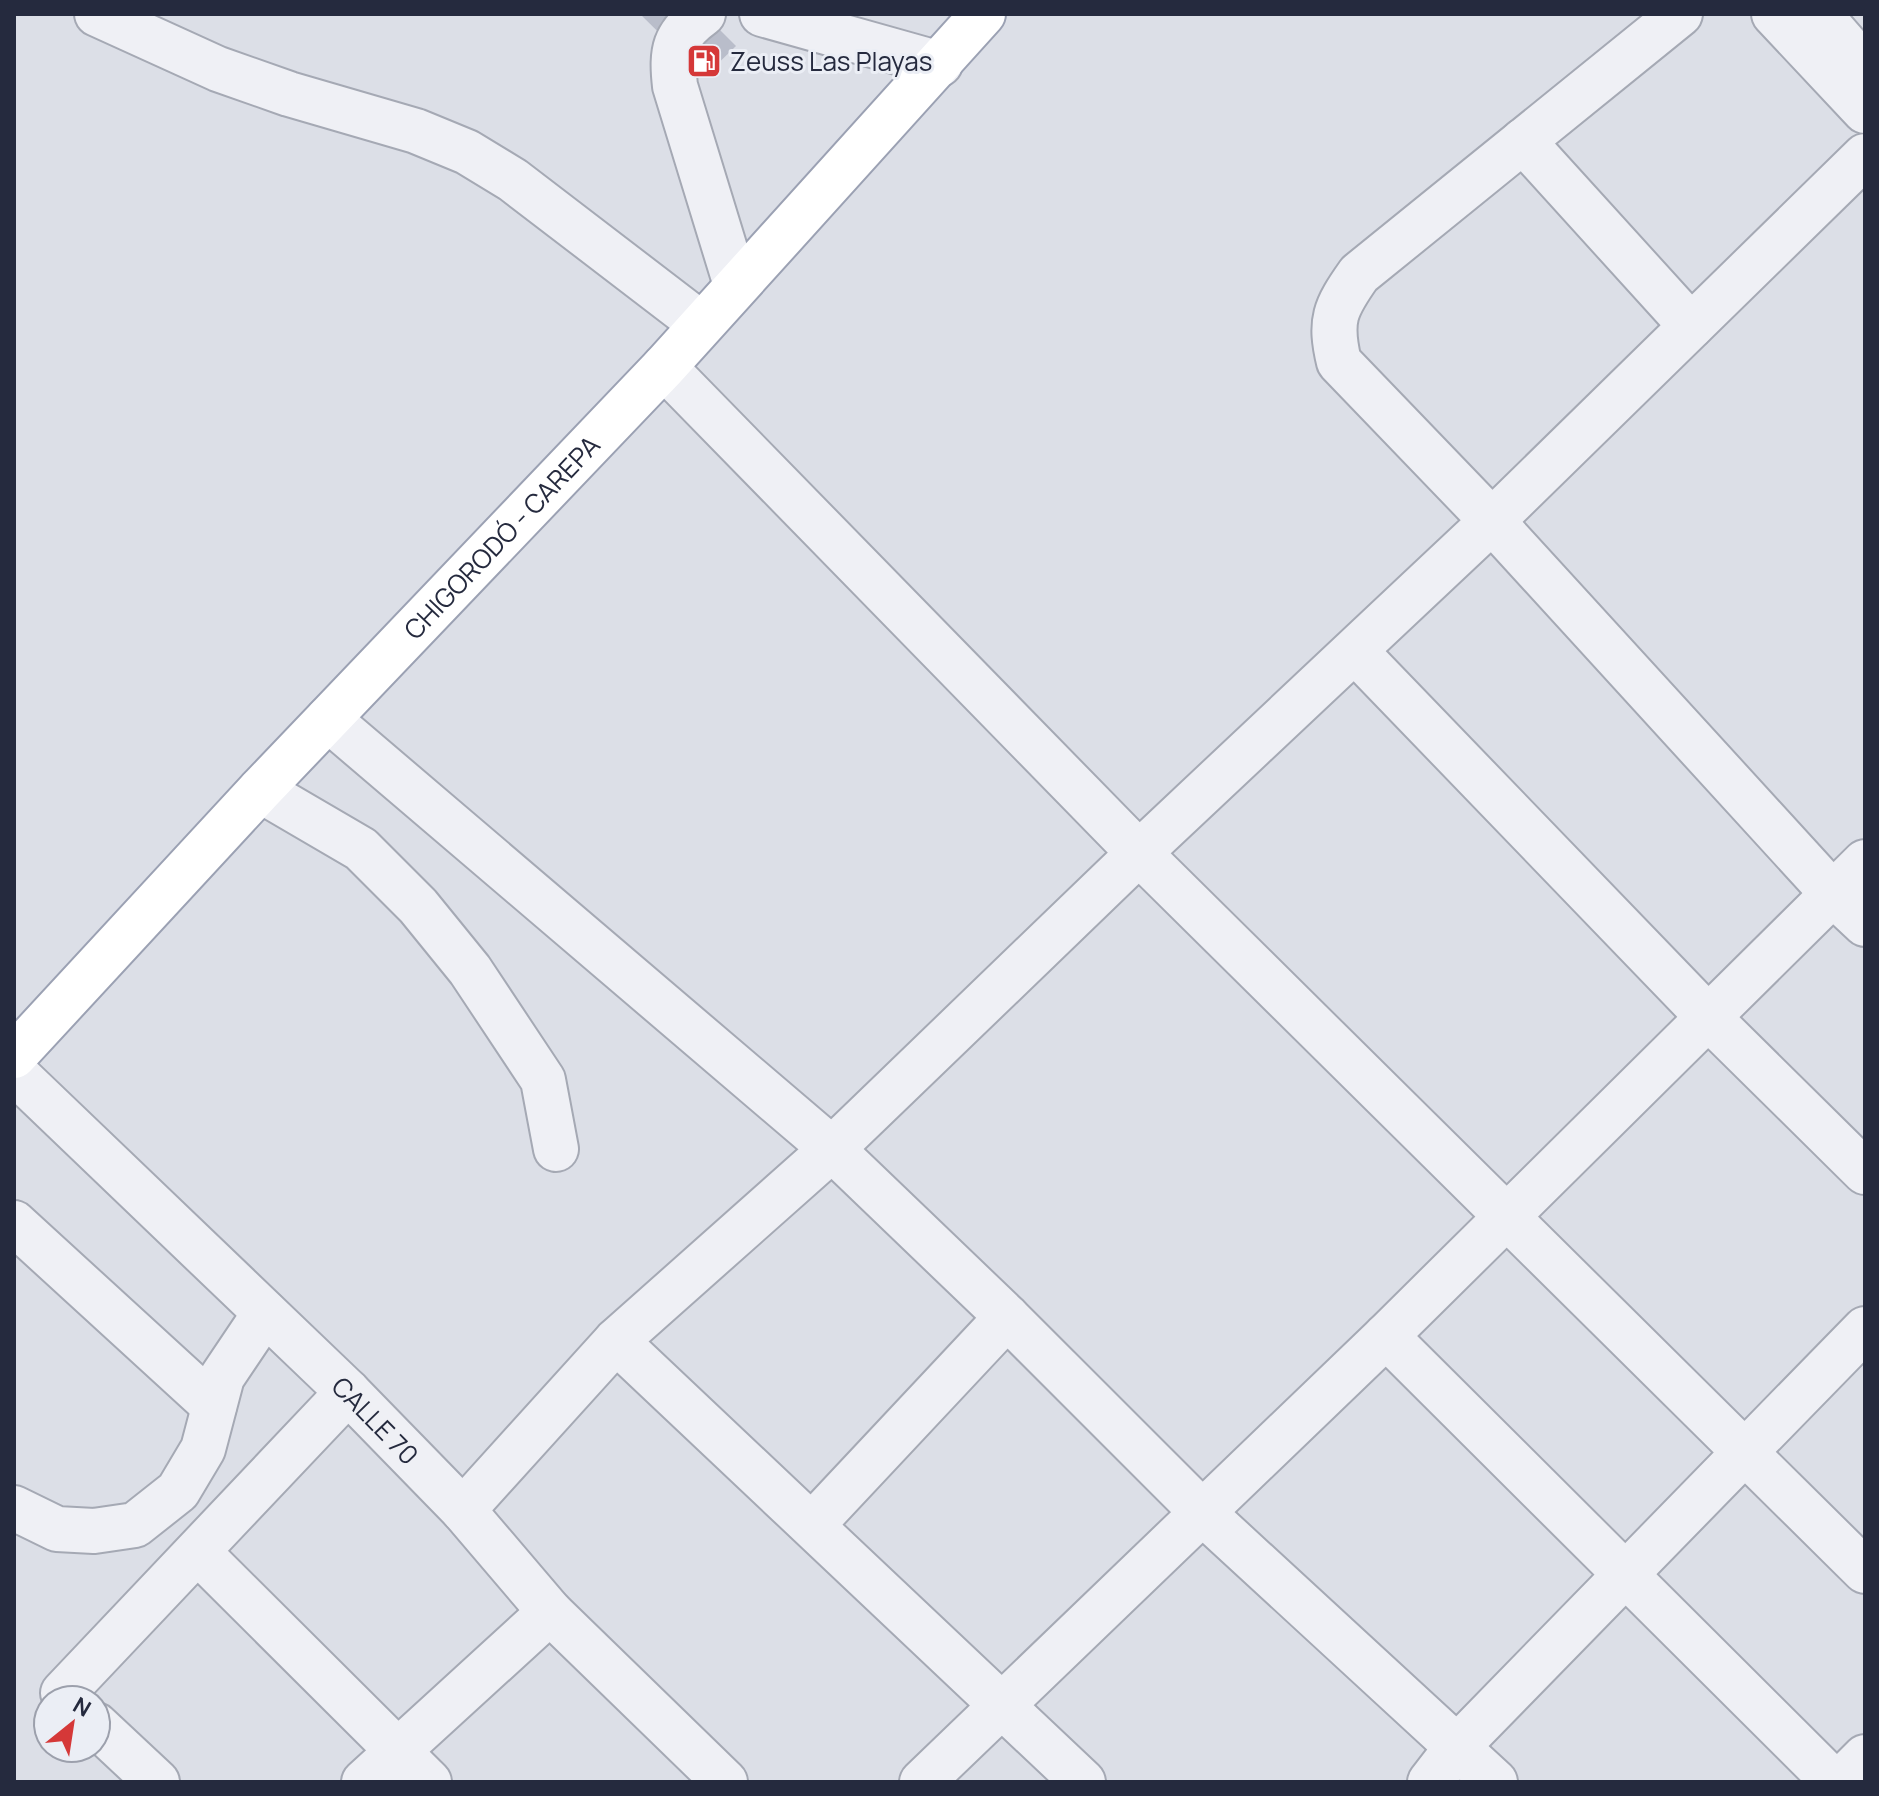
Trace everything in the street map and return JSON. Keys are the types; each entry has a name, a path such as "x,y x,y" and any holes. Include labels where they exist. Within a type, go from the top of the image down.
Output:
{"main road":[{"name":"CHIGORODÓ - CAREPA","path":"14,1056 260,790 664,367 983,14"}],"street":[{"path":"97,14 218,69 289,94 416,131 467,152 513,180 701,324"},
{"path":"703,14 684,28 672,56 675,86 736,285"},
{"path":"762,14 940,64"},
{"path":"1680,14 1359,274 1339,302 1332,334 1339,362 1492,521 1833,894 1865,924"},
{"path":"1774,14 1865,111"},
{"path":"1819,14 1865,67"},
{"path":"1523,141 1691,326"},
{"path":"463,1510 616,1341 832,1149 1139,853 1492,521 1865,156"},
{"path":"664,367 1139,853 1745,1452 1858,1551"},
{"path":"1355,651 1709,1018 1865,1172"},
{"path":"328,719 832,1149 1007,1317 1203,1513 1495,1782"},
{"path":"260,790 361,849 418,906 470,970 543,1080 556,1149"},
{"path":"922,1782 1386,1336 1865,862"},
{"name":"CALLE 70","path":"14,1072 348,1392 463,1510 550,1612 725,1782"},
{"path":"14,1223 214,1406"},
{"path":"14,1508 57,1529 94,1531 135,1525 178,1491 203,1449 222,1377 265,1313"},
{"path":"812,1525 1007,1317"},
{"path":"1430,1782 1457,1747 1865,1329"},
{"path":"1386,1336 1624,1575 1837,1782 1865,1757"},
{"path":"616,1341 1083,1782"},
{"path":"72,1684 348,1392"},
{"path":"198,1552 429,1782"},
{"path":"364,1782 550,1612"},
{"path":"112,1744 138,1776"}],"building":[{"name":"Zeuss Las Playas","path":"640,14 704,14 736,46 704,77"}],"place":[{"name":"Zeuss Las Playas","path":"704,61"}]}
